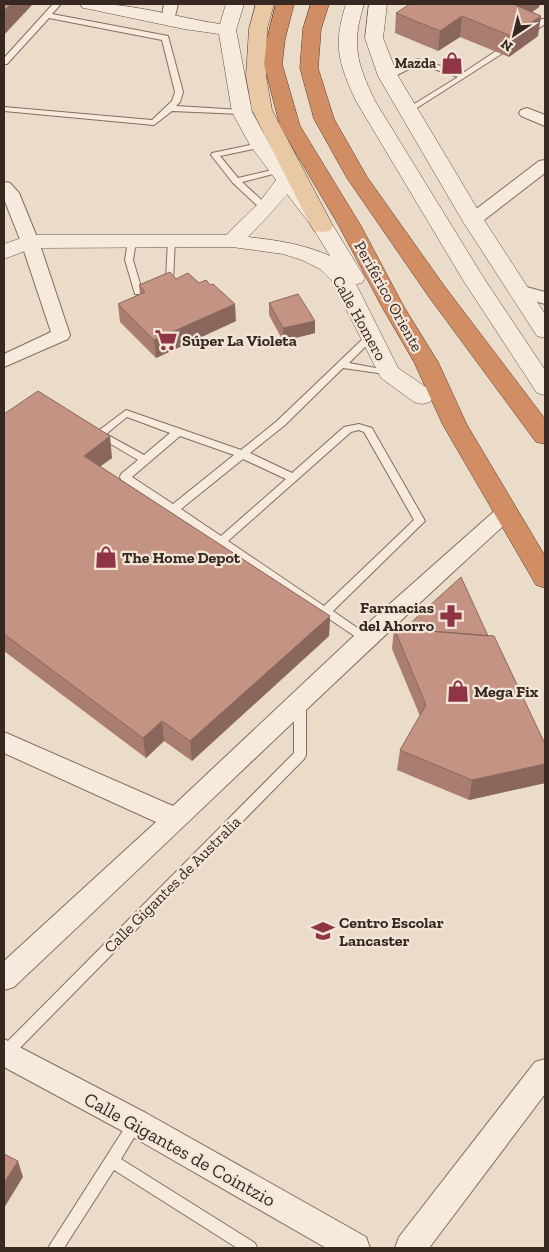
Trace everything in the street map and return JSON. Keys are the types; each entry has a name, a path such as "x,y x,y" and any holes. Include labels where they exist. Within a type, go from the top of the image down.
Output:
{"highway":[{"name":"Periférico Oriente","path":"285,4 276,39 273,64 290,126 350,226 392,307 426,362 455,425 545,578"},
{"path":"320,4 312,29 309,68 324,119 362,186 437,292 545,436"}],"main road":[{"path":"265,4 258,29 256,76 262,110 322,226"}],"street":[{"path":"89,4 169,12 228,30"},
{"path":"234,4 228,30 242,112 260,145 322,226 422,396 455,425"},
{"path":"355,4 348,28 348,54 362,93 420,192 510,336 545,387"},
{"path":"378,4 374,38 388,76 473,220 545,332"},
{"path":"527,113 545,121"},
{"path":"473,220 545,165"},
{"path":"232,241 265,208 282,175"},
{"path":"4,188 10,193 30,242 61,335 4,361"},
{"name":"Calle Homero","path":"4,252 30,242 232,241 284,248 310,255 328,264 342,278 372,335 389,373 422,396"},
{"path":"519,291 545,298"},
{"path":"4,978 176,819 365,639 506,512"},
{"path":"4,742 176,819"},
{"name":"Calle Gigantes de Cointzio","path":"4,1053 136,1122 355,1248"},
{"path":"410,1248 545,1072"}],"lane":[{"path":"4,62 57,4"},
{"path":"4,110 154,123 176,102 179,92 165,38 47,15"},
{"path":"528,32 545,21"},
{"path":"409,111 499,53"},
{"path":"388,76 418,61 464,76"},
{"path":"169,108 242,112"},
{"path":"260,145 214,155 236,181 265,208"},
{"path":"236,181 282,175"},
{"path":"132,241 129,260 138,292 170,279 172,241"},
{"path":"173,510 281,423 372,335"},
{"path":"342,365 389,373"},
{"path":"145,460 100,434 126,413 242,454 293,478"},
{"path":"221,542 348,429 359,427 368,430 420,521 325,612"},
{"path":"178,432 125,477 365,639"},
{"name":"Calle Gigantes de Australia","path":"4,1053 300,755 300,700"},
{"path":"55,1248 136,1122"},
{"path":"112,1162 250,1248"}],"building":[{"path":"4,4 11,4 4,11"},
{"path":"410,4 517,4 515,5 541,16 511,36 462,16 440,31 396,13"},
{"path":"170,272 176,279 188,273 199,283 206,280 235,304 154,340 118,304 145,292 139,285"},
{"path":"298,294 315,321 283,328 269,303"},
{"name":"The Home Depot","path":"38,391 110,436 84,456 330,616 190,741 162,721 143,738 4,634 4,414"},
{"path":"461,577 488,636 404,629"},
{"name":"Mega Fix","path":"394,628 494,636 545,744 545,764 472,780 400,750 426,705"},
{"path":"4,1154 18,1161 4,1183"}],"place":[{"name":"Mazda","path":"452,63"},
{"name":"Súper La Violeta","path":"166,340"},
{"name":"The Home Depot","path":"106,557"},
{"name":"Farmacias del Ahorro","path":"451,616"},
{"name":"Mega Fix","path":"458,691"},
{"name":"Centro Escolar Lancaster","path":"323,931"}]}
